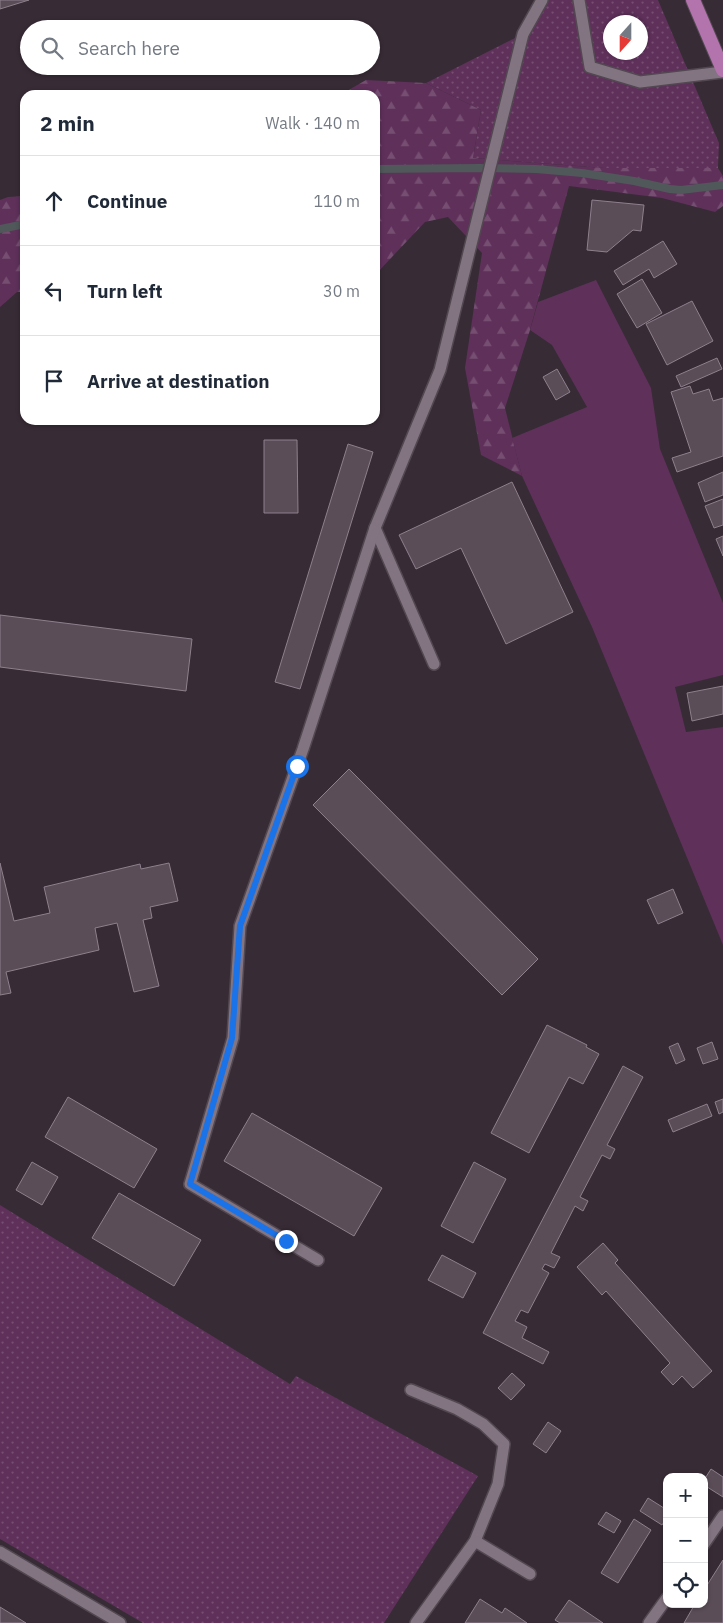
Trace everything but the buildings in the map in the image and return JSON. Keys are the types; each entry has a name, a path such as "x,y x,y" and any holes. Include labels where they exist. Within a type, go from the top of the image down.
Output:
{"main road":[{"path":"693,0 723,71"}],"lane":[{"path":"318,1260 190,1184 232,1038 240,926 303,749 375,528 440,370 523,34 542,0"},
{"path":"579,0 590,68 640,82 723,71"},
{"path":"375,528 434,664"},
{"path":"411,1390 457,1408 484,1424 504,1444 498,1484 475,1541 416,1623"},
{"path":"708,1538 723,1516"},
{"path":"475,1541 530,1574"},
{"path":"0,1552 120,1623"},
{"path":"649,1623 663,1604"}],"green space":[{"path":"542,0 658,0 719,143 718,168 604,168 473,158 481,110 426,83 523,34"},
{"path":"366,80 426,83 481,110 473,158 604,168 718,168 723,176 723,206 715,212 662,198 569,186 530,330 505,408 522,476 481,455 465,368 482,253 448,217 425,222 380,270 380,90 349,90"},
{"path":"20,196 20,292 17,292 0,307 0,200"},
{"path":"596,280 651,388 660,449 723,603 723,675 675,687 686,732 723,727 723,945 592,627 522,476 512,438 587,407 552,345 530,330 538,302"},
{"path":"0,1205 290,1384 296,1376 478,1476 384,1623 143,1623 0,1539"}],"waterway":[{"path":"380,169 536,169 582,173 681,190 723,185"},
{"path":"0,229 20,225"}],"route":[{"path":"286,1241 190,1184 232,1038 240,926 297,766"}]}
